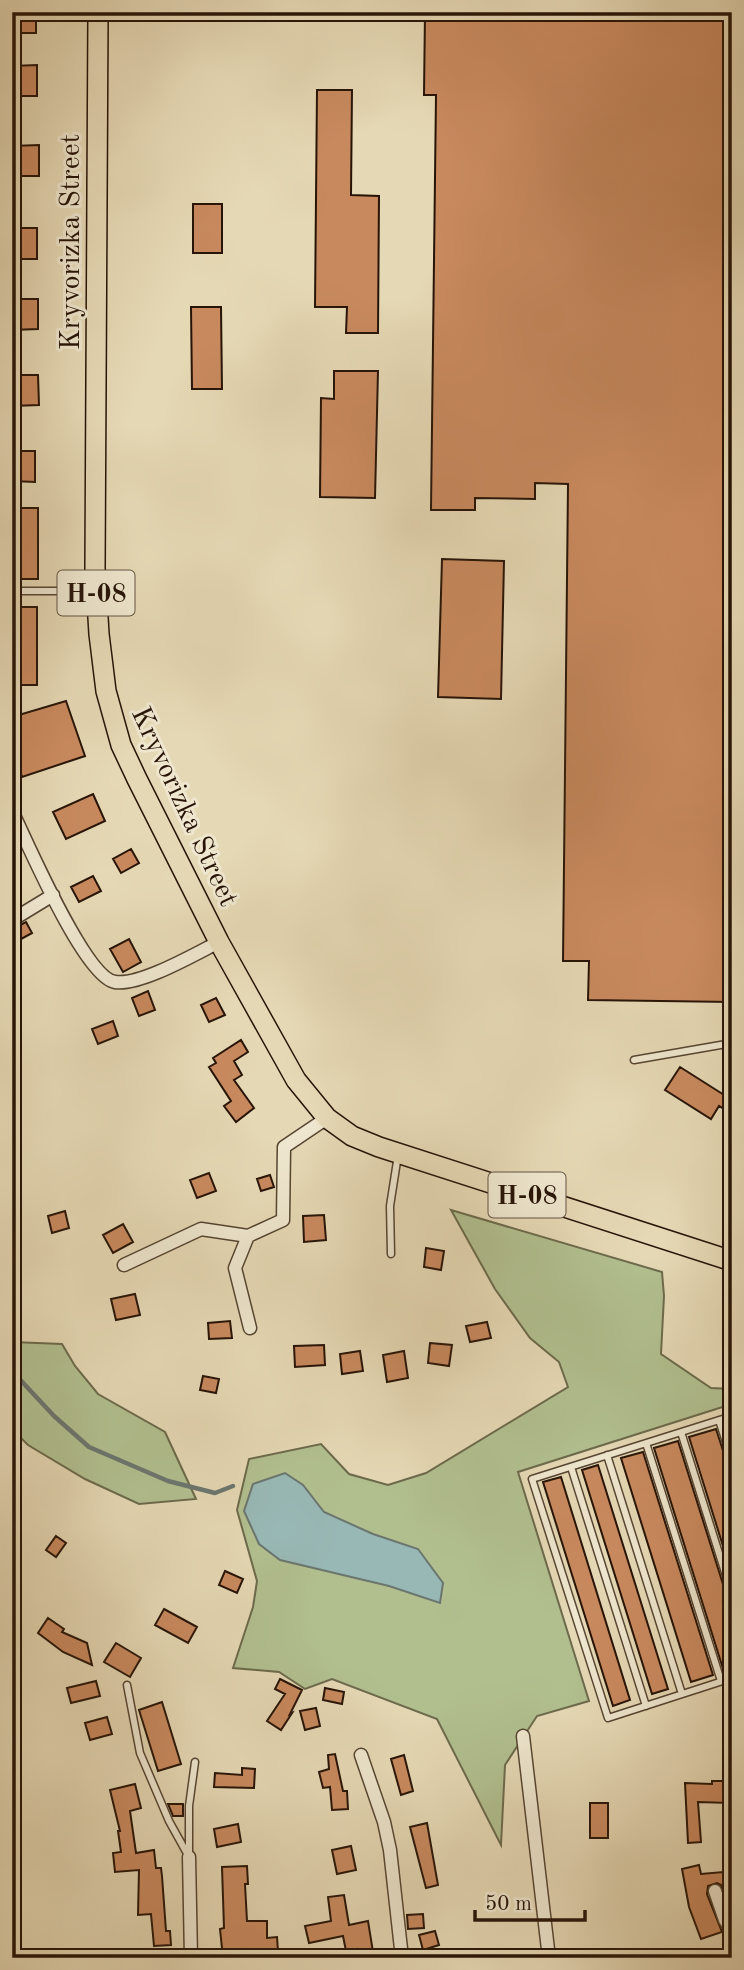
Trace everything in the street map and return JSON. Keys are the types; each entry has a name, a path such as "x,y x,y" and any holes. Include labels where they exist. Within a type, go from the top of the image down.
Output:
{"main road":[{"name":"Kryvorizka Street","path":"98,12 96,591 106,691 121,745 219,942 296,1080 327,1118 352,1136 732,1261"}],"street":[{"path":"12,811 53,895 95,968 106,978 115,982 131,982 219,942"},
{"path":"12,920 53,895"},
{"path":"124,1265 201,1229 248,1236 283,1220 284,1147 327,1118"},
{"path":"248,1236 235,1268 250,1328"},
{"path":"523,1736 549,1958"},
{"path":"360,1755 384,1822 390,1850 402,1958"},
{"path":"190,1857 191,1958"},
{"path":"715,1891 725,1920 732,1931"}],"lane":[{"path":"12,591 96,591"},
{"path":"634,1060 732,1044"},
{"path":"391,1254 390,1206 398,1153"},
{"path":"732,1416 532,1479 608,1718 732,1678"},
{"path":"719,1420 732,1461"},
{"path":"681,1432 732,1595"},
{"path":"646,1443 721,1681"},
{"path":"607,1455 682,1694"},
{"path":"570,1467 646,1706"},
{"path":"127,1685 140,1753 169,1821 190,1857"},
{"path":"190,1857 189,1806 195,1762"}],"green space":[{"path":"451,1210 662,1272 664,1296 661,1354 711,1388 732,1389 732,1404 518,1472 589,1701 537,1716 505,1765 501,1845 437,1719 332,1679 305,1689 279,1672 233,1668 253,1607 257,1581 237,1510 249,1459 321,1444 349,1474 388,1485 426,1473 568,1387 559,1362 530,1338 495,1289"},
{"path":"12,1342 62,1344 75,1366 98,1394 165,1432 196,1499 139,1504 85,1479 28,1445 12,1429"}],"water":[{"path":"285,1473 303,1485 324,1512 373,1534 418,1549 443,1583 440,1603 389,1586 280,1560 259,1544 244,1511 253,1484"}],"building":[{"path":"12,12 36,12 36,33 12,33"},
{"path":"425,12 732,12 732,1002 588,1000 589,961 563,961 568,484 535,483 535,499 475,498 475,510 431,510 436,95 424,95"},
{"path":"37,65 37,96 12,96 12,66"},
{"path":"317,90 352,90 351,195 379,196 378,333 346,333 347,307 315,307"},
{"path":"39,145 39,176 12,176 12,146"},
{"path":"193,204 222,204 222,253 193,253"},
{"path":"12,228 37,228 37,259 12,259"},
{"path":"12,299 38,299 38,329 12,330"},
{"path":"191,307 221,307 222,389 192,389"},
{"path":"334,371 378,371 375,498 320,497 321,398 334,399"},
{"path":"12,375 38,375 39,405 12,406"},
{"path":"12,451 35,451 35,482 12,481"},
{"path":"12,508 38,508 38,579 12,579"},
{"path":"442,559 504,561 501,699 438,697"},
{"path":"12,607 37,607 37,685 12,685"},
{"path":"66,701 85,756 22,777 12,749 12,717"},
{"path":"93,794 105,821 66,839 53,812"},
{"path":"131,849 139,863 121,873 113,859"},
{"path":"93,876 101,891 79,902 71,887"},
{"path":"26,922 32,933 12,944 12,929"},
{"path":"129,939 141,962 123,972 110,949"},
{"path":"148,991 155,1010 139,1016 132,998"},
{"path":"216,998 225,1015 209,1022 201,1005"},
{"path":"113,1021 118,1036 98,1044 92,1029"},
{"path":"241,1040 248,1052 234,1061 242,1075 234,1080 254,1108 236,1122 224,1106 231,1101 209,1067 216,1063 213,1058"},
{"path":"680,1067 732,1100 732,1114 719,1106 711,1119 665,1090"},
{"path":"209,1173 216,1191 197,1198 190,1180"},
{"path":"270,1175 274,1187 261,1191 257,1179"},
{"path":"65,1211 69,1228 52,1233 48,1216"},
{"path":"324,1215 326,1240 304,1242 303,1216"},
{"path":"123,1224 133,1242 113,1253 103,1235"},
{"path":"426,1248 444,1251 441,1270 424,1267"},
{"path":"135,1294 140,1315 116,1320 111,1299"},
{"path":"230,1321 232,1338 209,1339 208,1323"},
{"path":"487,1322 491,1338 470,1342 466,1326"},
{"path":"430,1343 452,1345 449,1366 428,1363"},
{"path":"324,1345 325,1365 295,1367 294,1346"},
{"path":"360,1351 363,1371 342,1374 340,1354"},
{"path":"404,1351 408,1378 387,1382 383,1355"},
{"path":"203,1376 219,1379 216,1393 200,1390"},
{"path":"716,1429 727,1463 732,1467 732,1473 726,1474 732,1494 732,1575 689,1437"},
{"path":"678,1441 727,1597 732,1601 723,1602 732,1629 732,1669 724,1672 654,1448"},
{"path":"643,1452 713,1675 691,1682 621,1458"},
{"path":"598,1465 668,1689 652,1694 582,1470"},
{"path":"561,1477 630,1700 613,1706 543,1482"},
{"path":"56,1536 66,1543 56,1557 46,1550"},
{"path":"225,1571 243,1579 237,1593 219,1585"},
{"path":"164,1609 197,1627 188,1643 155,1625"},
{"path":"48,1618 64,1629 62,1632 87,1643 92,1665 63,1652 38,1633"},
{"path":"116,1643 141,1658 130,1677 104,1662"},
{"path":"280,1679 302,1690 281,1730 267,1721 285,1694 275,1689"},
{"path":"96,1681 100,1696 71,1703 67,1688"},
{"path":"325,1688 344,1692 342,1704 323,1700"},
{"path":"162,1702 181,1764 158,1771 139,1710"},
{"path":"316,1708 320,1726 305,1730 300,1711"},
{"path":"107,1717 112,1734 90,1740 85,1723"},
{"path":"335,1754 343,1791 347,1791 348,1809 332,1810 330,1787 323,1788 319,1772 329,1769 328,1755"},
{"path":"404,1755 413,1791 401,1795 391,1759"},
{"path":"242,1768 255,1769 254,1788 214,1787 215,1773 242,1775"},
{"path":"712,1781 731,1781 730,1803 698,1802 701,1842 688,1843 685,1783 712,1784"},
{"path":"135,1784 141,1808 130,1811 136,1853 154,1850 156,1868 161,1868 166,1931 170,1931 171,1945 154,1946 151,1914 138,1915 139,1870 115,1872 113,1853 121,1852 120,1831 110,1790"},
{"path":"590,1803 608,1803 608,1838 590,1838"},
{"path":"168,1804 183,1804 183,1816 173,1816"},
{"path":"427,1823 438,1885 426,1888 410,1827"},
{"path":"238,1824 241,1842 217,1847 214,1829"},
{"path":"351,1846 356,1870 337,1874 332,1850"},
{"path":"699,1865 701,1874 723,1872 725,1894 717,1883 708,1886 707,1894 722,1932 701,1939 689,1907 682,1869"},
{"path":"247,1866 247,1921 267,1921 267,1938 277,1937 278,1951 255,1953 255,1957 223,1958 220,1929 224,1928 222,1867"},
{"path":"344,1895 349,1925 368,1921 374,1958 358,1958 357,1949 346,1951 343,1936 309,1943 305,1926 331,1921 328,1897"},
{"path":"423,1914 424,1928 408,1929 407,1915"},
{"path":"435,1931 439,1945 423,1950 419,1935"}],"waterway":[{"path":"12,1371 54,1416 89,1447 168,1481 215,1493 233,1486"}]}
